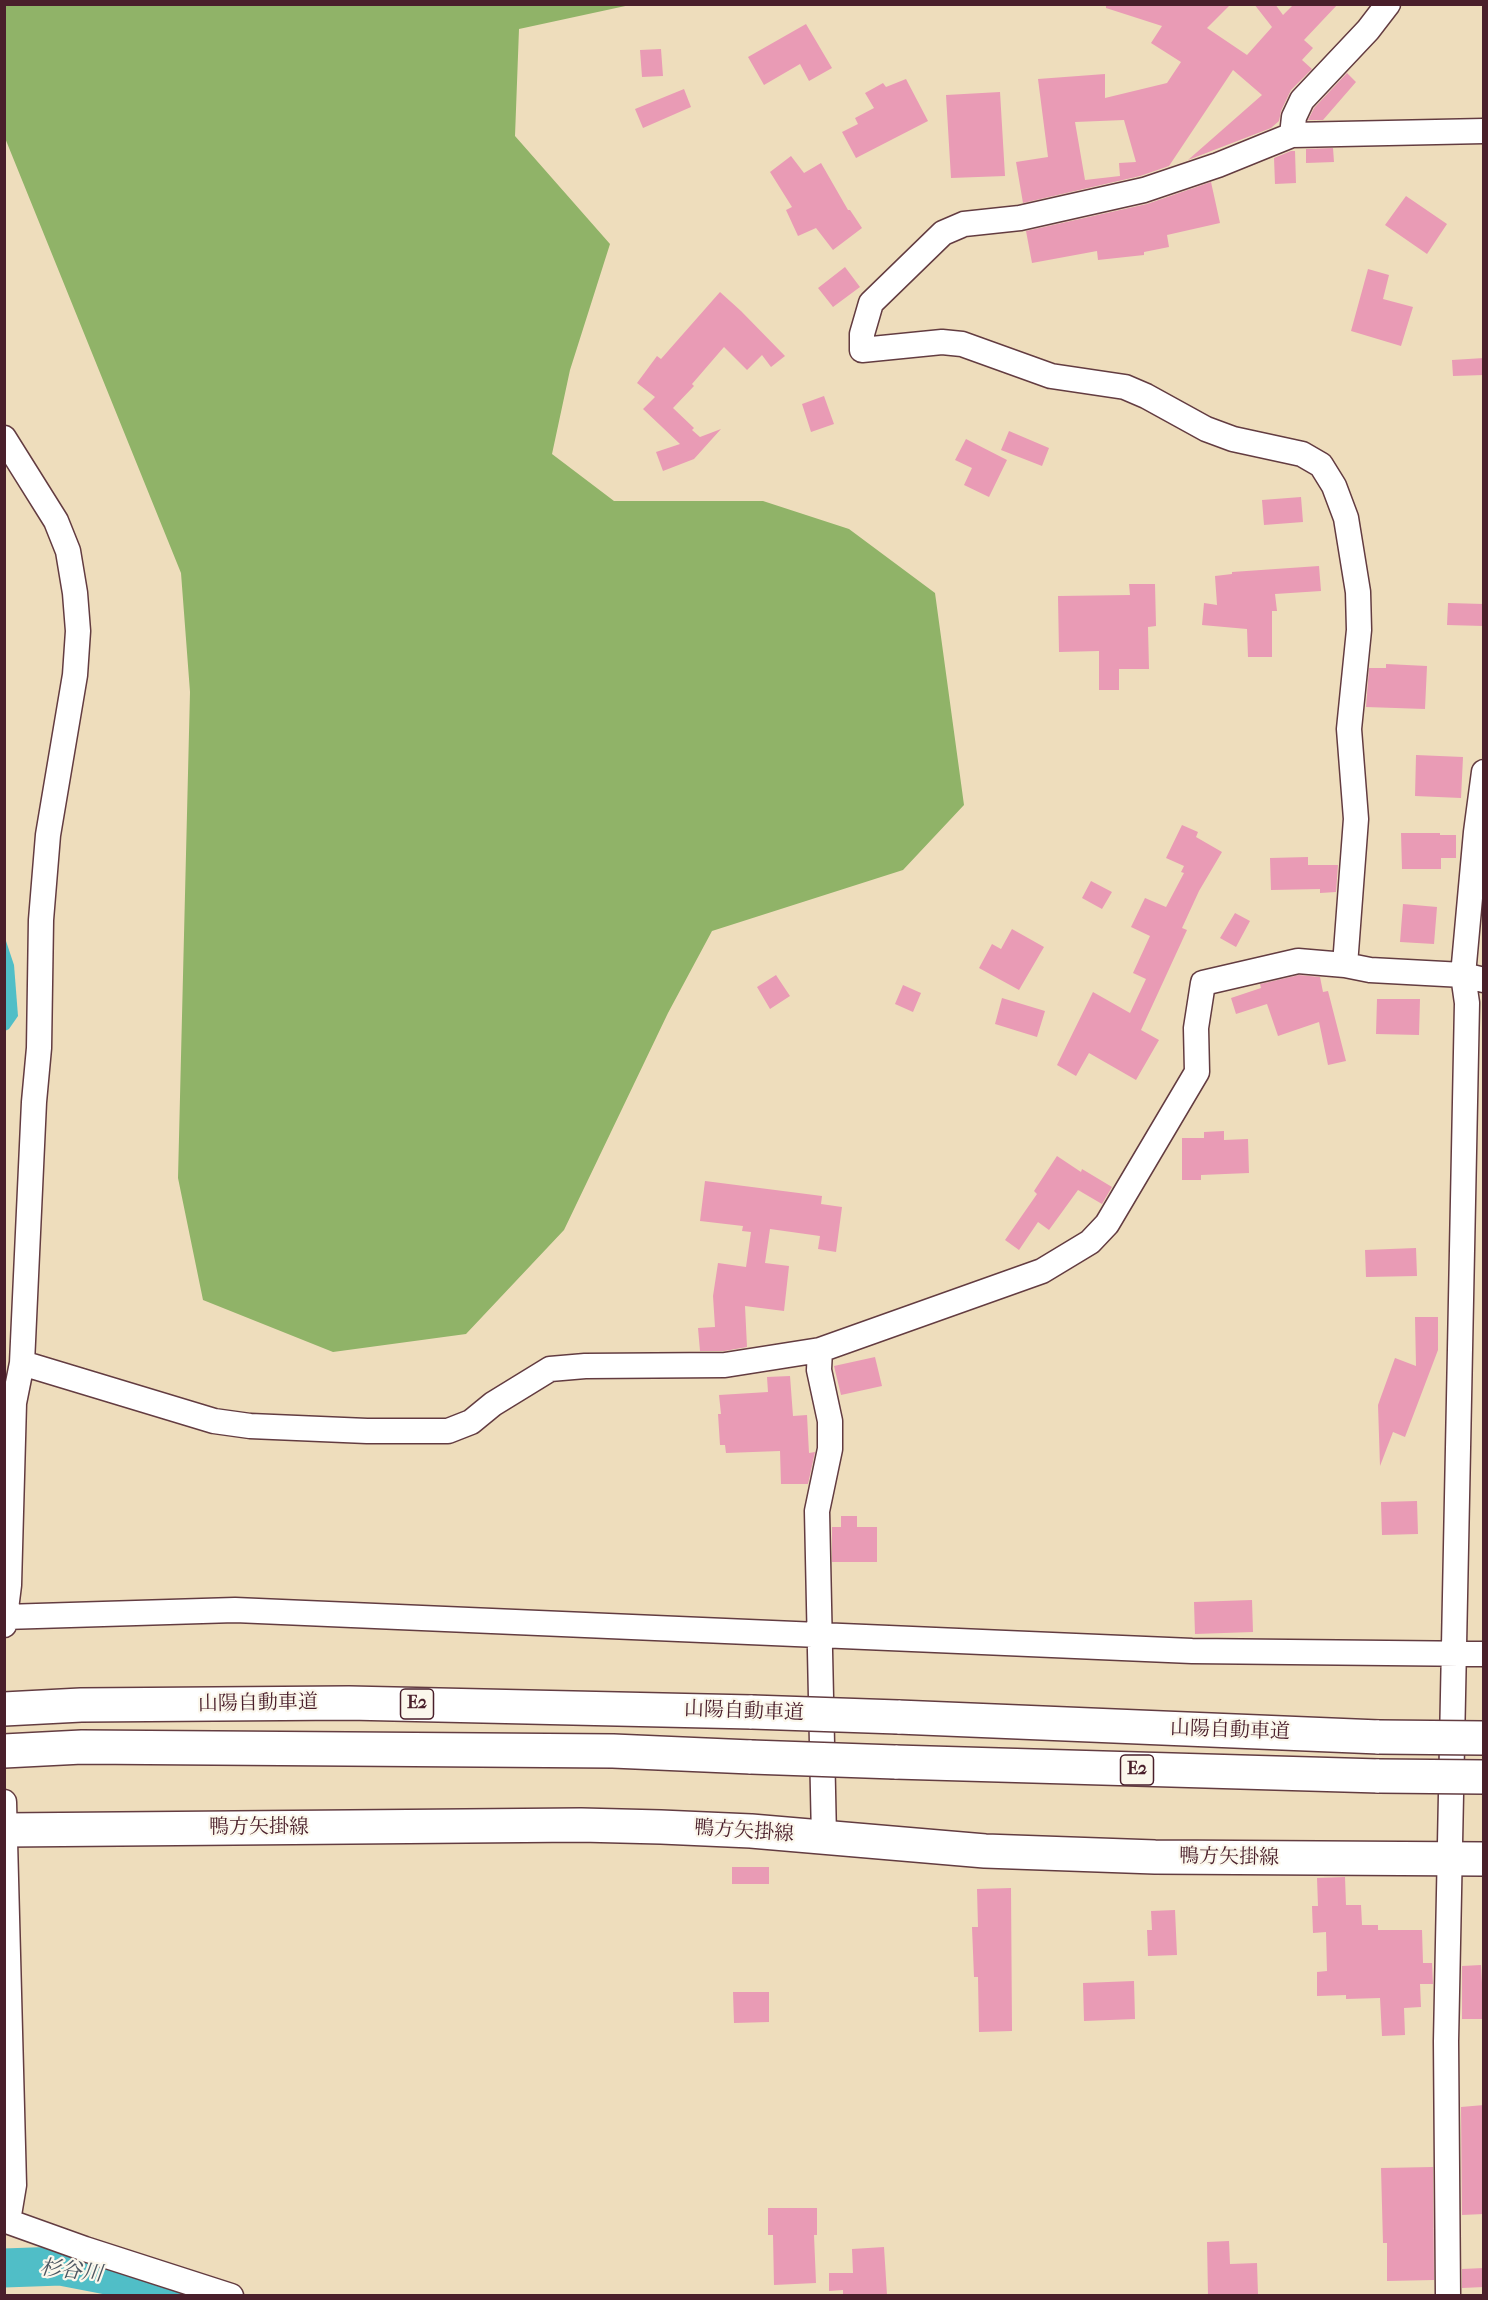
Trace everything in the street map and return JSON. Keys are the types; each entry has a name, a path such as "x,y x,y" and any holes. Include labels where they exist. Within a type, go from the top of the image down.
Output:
{"main road":[{"name":"山陽自動車道","path":"4,1709 81,1705 349,1703 752,1712 1379,1737 1484,1738"},
{"name":"山陽自動車道","path":"4,1751 82,1747 613,1751 896,1762 1484,1777"},
{"name":"鴨方矢掛線","path":"5,1830 581,1825 740,1830 997,1852 1155,1857 1484,1859"}],"street":[{"path":"1292,135 1294,117 1302,100 1368,30 1388,4"},
{"path":"1345,965 1356,819 1350,729 1359,630 1358,592 1346,518 1334,486 1321,465 1302,454 1233,439 1206,429 1125,387 1051,376 962,344 942,342 862,350 862,334 871,303 943,233 964,224 1020,218 1144,190 1218,165 1292,135 1484,131"},
{"path":"4,438 56,521 68,551 78,631 75,675 48,835 40,920 39,1048 34,1102 22,1363 9,1404 9,1586 5,1620 235,1610 1192,1651 1484,1654"},
{"path":"1448,2295 1446,2041 1448,1860 1467,1003 1473,977 1476,832 1484,772"},
{"path":"22,1363 214,1421 250,1426 355,1431 448,1431 471,1422 493,1404 550,1369 585,1366 725,1365 820,1350 1042,1271 1090,1242 1107,1224 1197,1072 1196,1028 1203,983 1298,961 1473,977"},
{"path":"820,1350 819,1370 830,1421 830,1449 817,1511 824,1838"},
{"path":"4,1802 14,2185 6,2221 85,2249 231,2295"}],"green space":[{"path":"5,4 630,5 519,29 515,136 610,244 570,370 552,454 614,501 763,501 849,529 935,593 964,805 903,870 712,931 668,1013 564,1230 466,1334 333,1352 203,1300 178,1178 190,692 181,573 5,138"}],"water":[{"path":"4,935 14,965 18,1016 5,1031"}],"building":[{"path":"1106,4 1231,4 1207,28 1247,55 1272,27 1254,4 1275,4 1283,15 1294,4 1338,4 1304,40 1313,48 1302,60 1312,69 1291,90 1279,121 1271,128 1188,160 1262,95 1233,70 1169,166 1140,176 1023,203 1016,162 1048,157 1038,79 1105,74 1105,98 1167,83 1181,62 1151,43 1162,26 1106,8","holes":["1124,120 1136,162 1119,163 1120,176 1085,180 1075,122"]},
{"path":"806,24 832,68 809,81 800,64 764,85 748,57"},
{"path":"661,49 663,76 642,77 640,50"},
{"path":"1347,73 1356,82 1323,120 1308,120 1314,108"},
{"path":"906,79 928,121 856,158 842,132 858,124 855,118 874,108 865,93 883,83 886,87"},
{"path":"684,89 691,107 643,128 635,109"},
{"path":"1000,92 1005,176 951,178 946,95"},
{"path":"1333,148 1334,162 1306,163 1306,149"},
{"path":"1295,151 1296,183 1275,184 1274,158"},
{"path":"791,156 804,173 821,163 848,210 862,228 833,250 816,228 798,236 786,210 792,207 770,172"},
{"path":"1211,182 1220,223 1167,235 1169,247 1144,252 1144,255 1098,260 1097,251 1032,263 1026,231 1147,204"},
{"path":"1406,196 1447,224 1427,254 1385,225"},
{"path":"845,267 860,287 833,307 818,288"},
{"path":"1368,269 1389,275 1383,299 1413,307 1401,346 1351,331"},
{"path":"720,292 785,356 771,367 762,355 747,370 724,347 692,384 694,386 673,408 700,437 721,429 694,459 663,471 656,452 680,444 643,409 655,397 637,383 657,356 661,359"},
{"path":"1484,358 1484,375 1453,376 1452,360"},
{"path":"824,396 834,424 811,432 802,404"},
{"path":"1009,431 1049,448 1042,466 1001,450"},
{"path":"966,439 1007,460 989,497 964,485 972,468 955,460"},
{"path":"1301,497 1303,522 1264,525 1262,500"},
{"path":"1319,566 1321,591 1275,594 1277,611 1272,611 1272,657 1248,657 1247,629 1202,625 1204,603 1217,605 1215,576 1232,574 1232,572"},
{"path":"1129,584 1155,584 1156,626 1148,627 1149,669 1119,669 1119,690 1099,690 1099,651 1059,652 1058,596 1130,595"},
{"path":"1448,603 1484,604 1484,626 1447,625"},
{"path":"1386,664 1427,666 1425,709 1366,707 1369,668 1386,668"},
{"path":"1416,755 1463,757 1461,798 1415,796"},
{"path":"1182,825 1198,832 1196,837 1222,852 1199,891 1182,928 1187,930 1141,1030 1159,1040 1136,1080 1089,1053 1076,1076 1057,1065 1093,992 1130,1013 1146,979 1133,973 1150,936 1131,927 1145,898 1166,907 1184,873 1181,872 1184,866 1166,858"},
{"path":"1401,833 1456,835 1456,858 1441,858 1441,869 1402,869"},
{"path":"1308,857 1308,865 1338,865 1336,892 1320,893 1320,889 1271,890 1270,858"},
{"path":"1091,881 1112,892 1102,909 1082,898"},
{"path":"1403,904 1437,907 1434,944 1400,942"},
{"path":"1235,913 1250,921 1236,947 1220,938"},
{"path":"1012,929 1044,947 1019,990 979,968 992,944 1001,949"},
{"path":"776,975 790,996 770,1009 757,987"},
{"path":"1299,975 1320,977 1323,992 1328,991 1346,1061 1328,1065 1319,1022 1278,1036 1267,1004 1236,1014 1231,998 1261,988 1260,984"},
{"path":"903,985 921,993 913,1012 895,1004"},
{"path":"1002,998 1045,1011 1037,1037 995,1024"},
{"path":"1377,999 1420,999 1419,1035 1376,1034"},
{"path":"1224,1131 1224,1140 1248,1139 1249,1173 1201,1175 1201,1180 1182,1180 1182,1138 1204,1138 1204,1132"},
{"path":"1057,1156 1081,1172 1082,1169 1112,1187 1102,1204 1078,1190 1049,1230 1038,1222 1019,1250 1005,1240 1037,1194 1034,1191"},
{"path":"705,1181 822,1196 821,1204 842,1207 836,1252 818,1249 820,1236 770,1229 765,1263 789,1266 784,1311 745,1306 747,1347 724,1351 700,1351 698,1328 715,1327 713,1296 718,1263 746,1267 751,1232 742,1231 743,1226 700,1221"},
{"path":"1416,1248 1417,1276 1366,1277 1365,1250"},
{"path":"1415,1317 1438,1317 1438,1350 1405,1437 1393,1432 1380,1466 1378,1405 1395,1358 1416,1366"},
{"path":"875,1357 882,1386 841,1395 834,1366"},
{"path":"790,1376 793,1416 807,1415 809,1453 815,1452 808,1484 781,1484 780,1451 726,1453 725,1445 720,1445 719,1395 768,1392 767,1377"},
{"path":"1417,1501 1418,1534 1382,1535 1381,1502"},
{"path":"841,1516 857,1516 857,1527 877,1527 877,1562 832,1562 832,1527 841,1527"},
{"path":"1252,1600 1253,1632 1195,1634 1194,1602"},
{"path":"732,1867 769,1867 769,1884 732,1884"},
{"path":"1345,1877 1346,1905 1361,1905 1362,1925 1378,1925 1378,1930 1422,1930 1423,1963 1432,1963 1433,1984 1420,1984 1421,2007 1404,2008 1405,2035 1382,2036 1380,1998 1346,1999 1346,1995 1317,1996 1317,1972 1327,1971 1326,1932 1313,1933 1312,1906 1318,1906 1317,1878"},
{"path":"1011,1888 1012,2031 979,2032 978,1977 974,1977 972,1927 978,1927 977,1889"},
{"path":"1175,1910 1177,1955 1148,1956 1147,1930 1152,1930 1151,1911"},
{"path":"1481,1965 1484,2019 1462,2019 1462,1966"},
{"path":"1134,1981 1135,2019 1084,2021 1083,1983"},
{"path":"733,1992 769,1992 769,2022 734,2023"},
{"path":"1484,2105 1484,2214 1462,2215 1461,2107"},
{"path":"1433,2167 1434,2280 1387,2281 1387,2243 1383,2243 1381,2168"},
{"path":"768,2208 817,2208 817,2235 814,2235 816,2283 774,2285 773,2235 768,2235"},
{"path":"1229,2241 1230,2264 1257,2263 1258,2295 1208,2295 1207,2242"},
{"path":"884,2247 887,2295 843,2295 843,2290 829,2291 829,2273 853,2273 852,2249"},
{"path":"1484,2268 1484,2287 1462,2288 1462,2269"}],"waterway":[{"name":"杉谷川","path":"4,2268 61,2266 118,2277 171,2296"}]}
